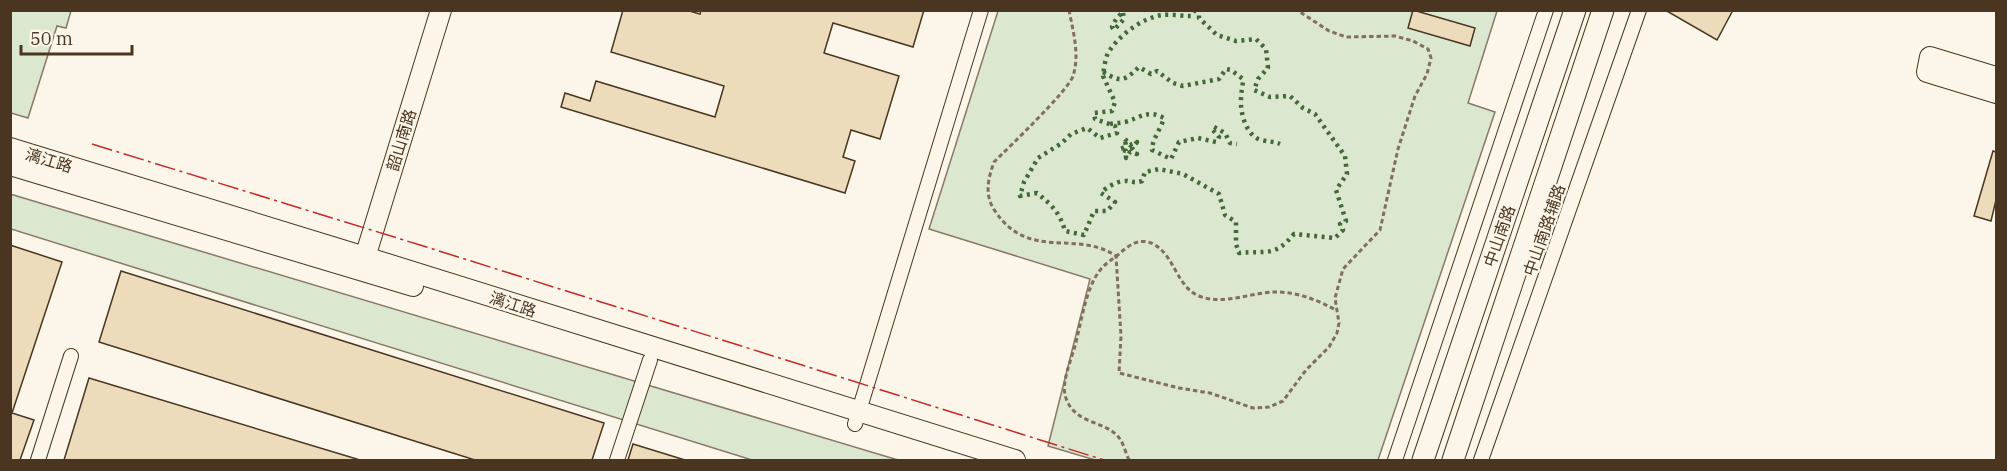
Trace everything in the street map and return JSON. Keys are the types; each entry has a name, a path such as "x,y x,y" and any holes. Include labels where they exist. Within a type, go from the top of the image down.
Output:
{"main road":[{"name":"中山南路","path":"1423,460 1575,10"},
{"name":"中山南路","path":"1454,460 1603,10"}],"street":[{"name":"韶山南路","path":"363,263 441,10"},
{"path":"856,418 981,10"},
{"path":"1395,460 1546,10"},
{"name":"中山南路辅路","path":"1480,460 1639,10"},
{"path":"1996,77 1930,57 1927,72 1996,93"},
{"name":"漓江路","path":"10,148 363,263 856,418 970,460"},
{"name":"漓江路","path":"10,165 363,263 650,360 1015,460"},
{"path":"38,460 71,356"},
{"path":"617,460 650,360"}],"path":[{"path":"1069,10 1076,57 1072,79 994,162 989,176 988,192 991,205 1000,219 1020,235 1045,243 1094,246 1107,249 1116,256 1121,336 1119,373 1210,393 1253,408 1269,407 1283,401 1306,370 1329,347 1337,333 1339,323 1335,298 1343,269 1380,230 1398,149 1415,96 1427,74 1431,58 1428,48 1413,41 1395,36 1346,37 1329,30 1297,10"},
{"path":"1129,460 1120,439 1073,411 1064,392 1090,290 1101,269 1126,247 1136,241 1149,242 1162,250 1190,290 1198,296 1216,300 1275,292 1295,294 1314,299 1336,310"}],"green space":[{"path":"10,11 71,11 66,28 57,26 28,118 11,113"},
{"path":"998,11 1497,11 1468,103 1495,112 1378,460 1095,460 1048,446 1090,279 929,229"},
{"path":"10,194 898,460 752,460 11,229"}],"building":[{"path":"623,10 686,10 700,14 701,10 924,10 913,47 833,23 824,53 899,76 880,139 851,130 843,157 855,161 845,193 561,107 565,93 590,101 596,81 715,117 724,86 611,52"},
{"path":"1413,10 1475,28 1470,46 1408,28"},
{"path":"1665,10 1733,10 1717,40"},
{"path":"1993,151 1996,152 1996,200 1991,221 1974,216"},
{"path":"10,245 62,262 12,413 34,420 20,460 10,460"},
{"path":"121,271 604,423 592,460 475,460 99,342"},
{"path":"89,378 360,460 64,460"},
{"path":"633,444 685,460 628,460"}],"hedge":[{"path":"1195,10 1191,16 1154,17 1132,28 1118,40 1107,55 1103,76 1115,102 1112,111 1094,113 1095,119 1115,126 1117,133 1100,138 1087,128 1071,134 1062,143 1038,158 1024,182 1020,196 1037,193 1055,210 1065,231 1084,235 1094,211 1107,211 1115,202 1101,193 1103,191 1120,182 1142,181 1145,172 1159,169 1183,174 1219,194 1225,215 1236,222 1236,244 1239,253 1275,250 1294,234 1335,238 1343,230 1340,224 1346,221 1336,190 1347,174 1345,156 1315,114 1303,108 1290,96 1270,97 1254,90 1258,79 1268,68 1266,49 1256,39 1236,41 1217,35 1199,18 1199,10"},
{"path":"1123,13 1124,19 1114,30 1112,27 1114,23 1123,13"},
{"path":"1103,72 1122,79 1139,67 1151,74 1157,71 1173,83 1183,86 1219,79 1226,69 1231,70 1243,79 1241,104 1243,117 1251,134 1261,140 1280,144"},
{"path":"1110,124 1125,122 1148,114 1164,118 1153,142 1152,150 1171,159 1179,142 1198,138 1216,142 1219,137 1212,129 1214,127 1225,133 1230,143 1237,144"},
{"path":"1125,139 1130,145 1137,142 1132,148 1137,154 1130,152 1126,158 1126,151 1120,149 1126,147 1125,139"}],"power":[{"path":"92,144 1104,460"}]}
